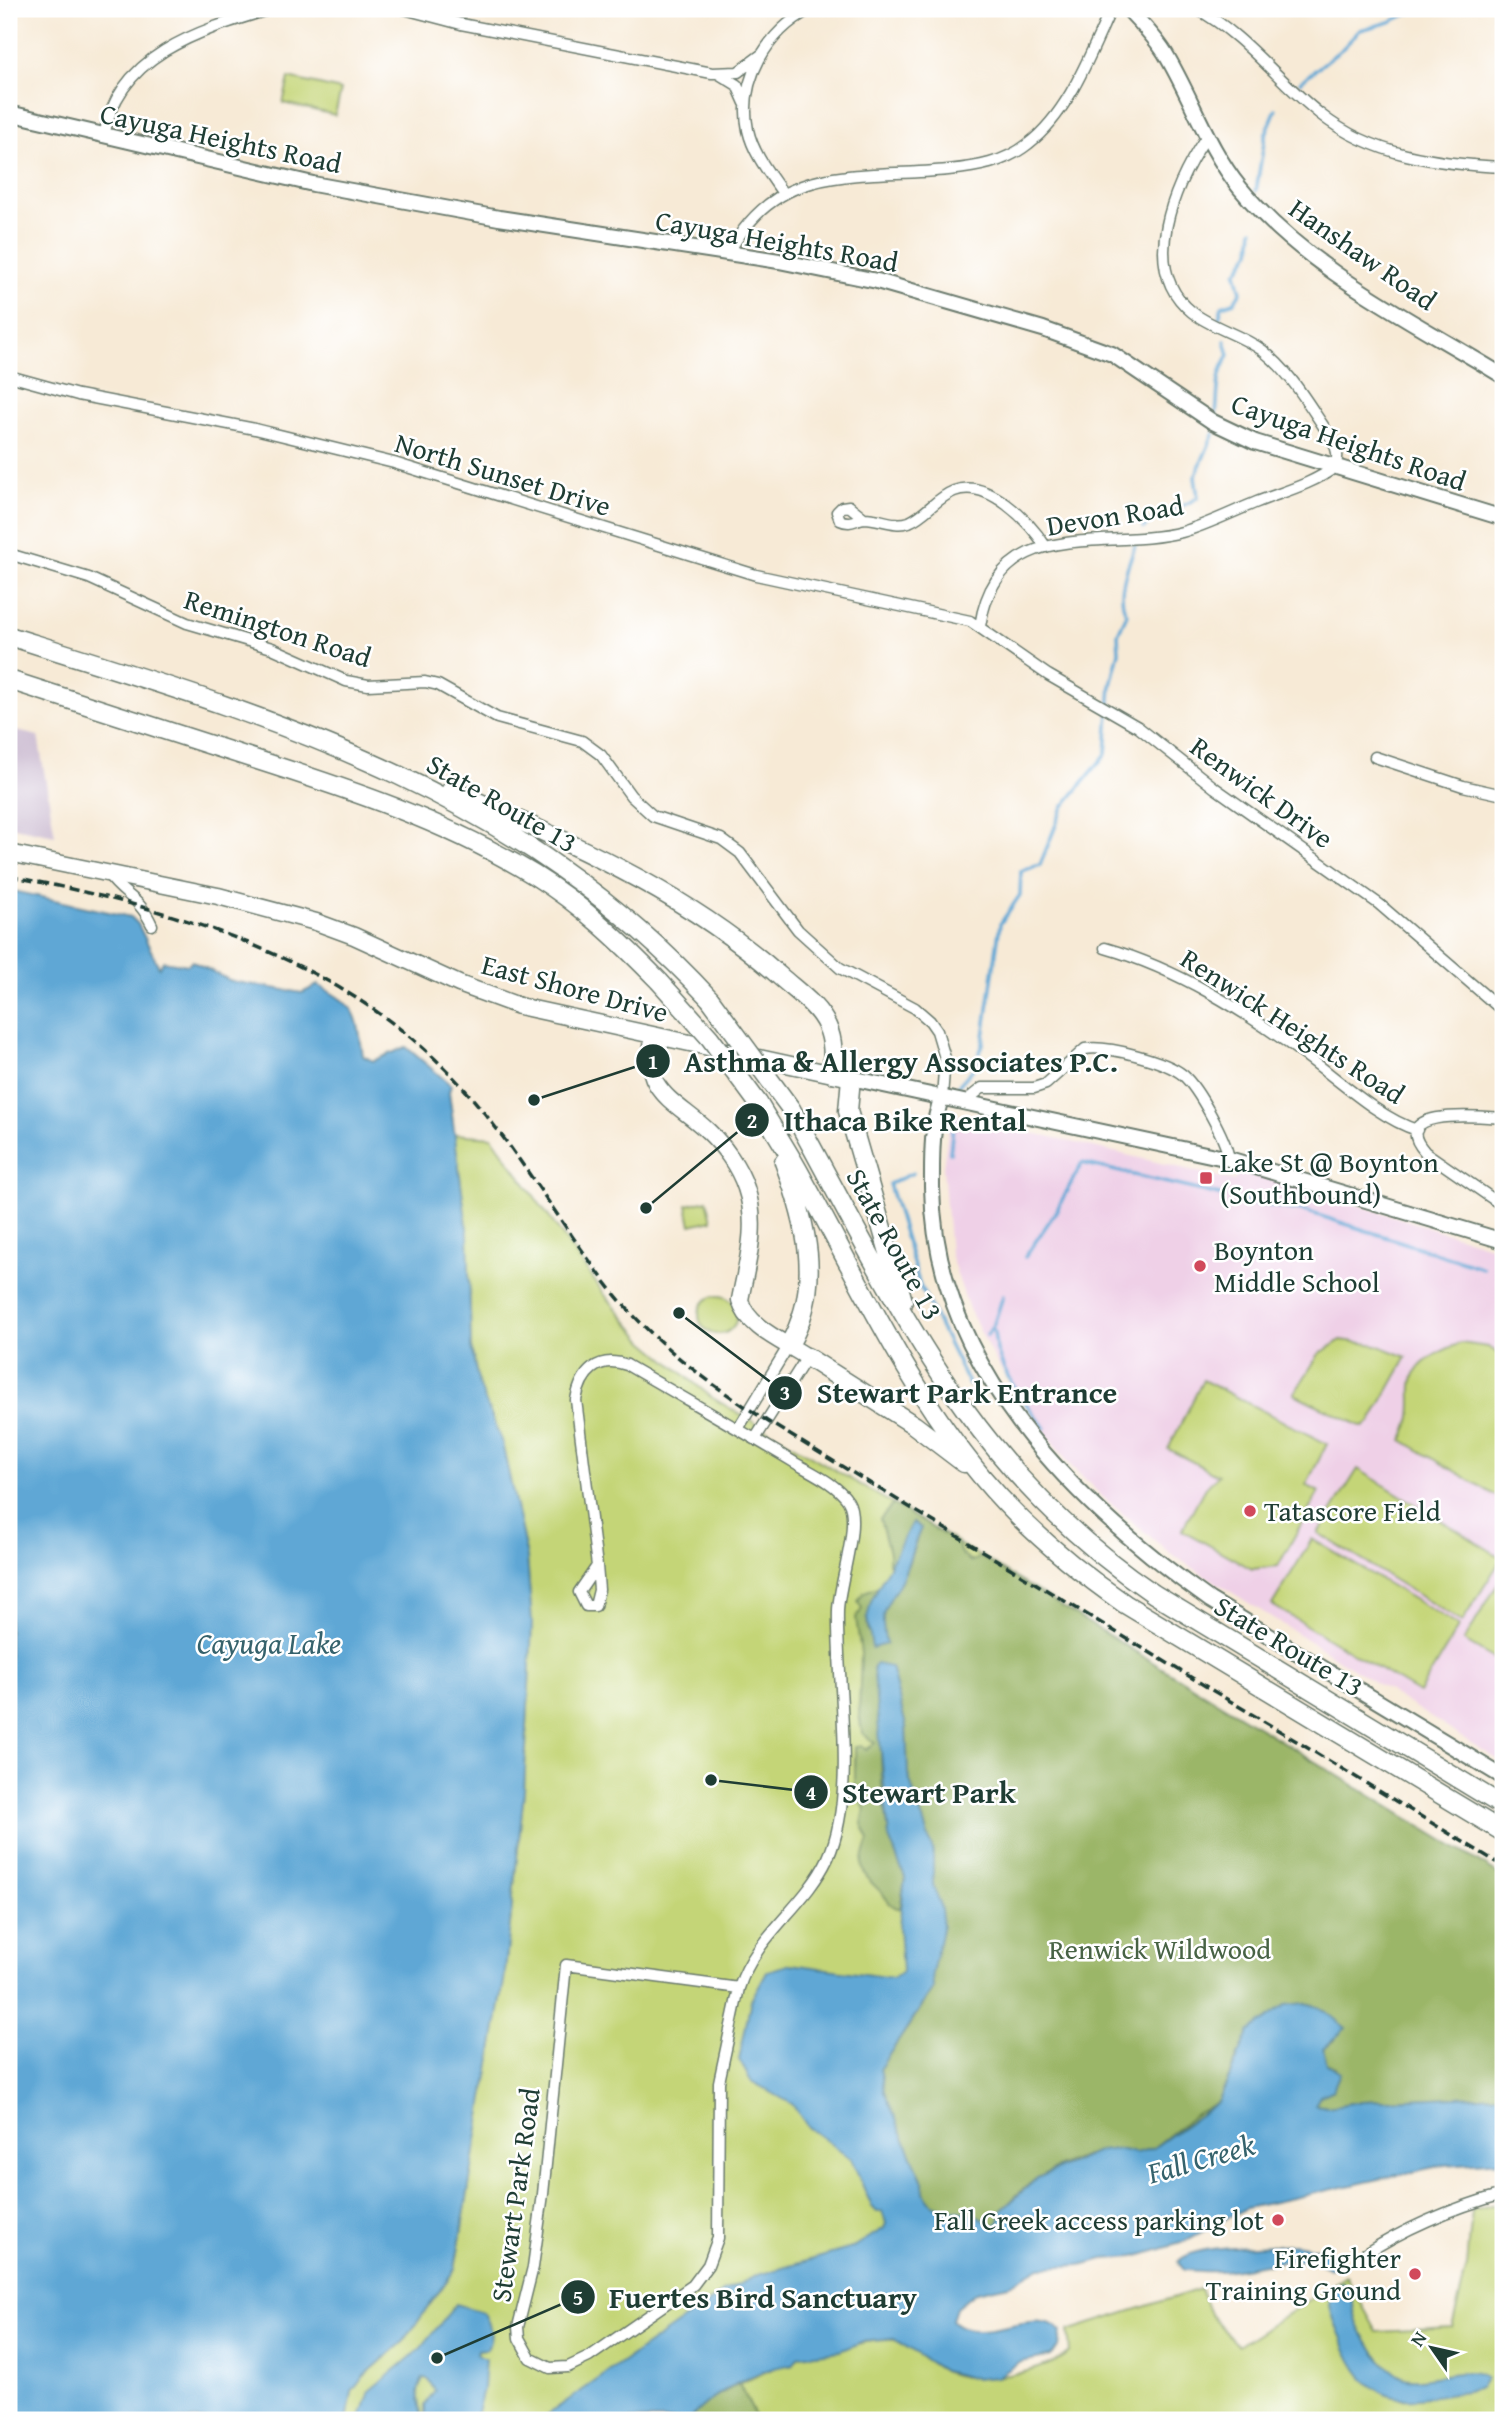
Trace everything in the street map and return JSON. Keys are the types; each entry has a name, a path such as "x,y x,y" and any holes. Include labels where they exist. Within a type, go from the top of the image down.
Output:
{"highway":[{"name":"State Route 13","path":"9,636 210,698 376,763 558,864 662,947 710,999 752,1052 791,1109 916,1337 964,1411 1004,1462 1044,1506 1100,1554 1175,1607 1503,1806"},
{"name":"State Route 13","path":"9,680 329,783 448,829 495,852 569,900 626,948 710,1038 758,1103 803,1179 909,1375 982,1477 1043,1539 1125,1604 1503,1832"},
{"path":"376,763 426,779 614,863 697,910 761,959 820,1014 831,1036 832,1073"},
{"path":"851,1078 848,1111 894,1272 916,1337"},
{"path":"771,1126 795,1192 809,1254 804,1309 789,1345"},
{"path":"807,1357 914,1425 982,1477"}],"main road":[{"name":"East Shore Drive","path":"9,853 304,919 354,936 494,998 654,1038 851,1078"},
{"path":"654,1038 650,1065 655,1083 673,1104 718,1141 746,1189 752,1231 740,1300 747,1315 807,1357"}],"street":[{"path":"104,137 108,115 116,99 153,56 173,43 271,9"},
{"path":"404,9 581,48 719,74 738,72 761,55 784,26 811,9"},
{"path":"728,254 756,211 782,192 813,182 971,168 1018,152 1037,136 1060,107 1111,9"},
{"name":"Hanshaw Road","path":"1128,9 1165,53 1206,137 1239,187 1290,238 1359,287 1503,376"},
{"path":"1197,9 1243,43 1320,114 1350,134 1410,157 1503,167"},
{"path":"745,103 761,55"},
{"path":"719,74 737,85 745,103 748,131 756,152 782,192"},
{"name":"Cayuga Heights Road","path":"9,113 104,137 340,189 877,281 1080,341 1127,362 1236,434 1503,518"},
{"path":"1206,137 1187,170 1165,239 1163,254 1169,283 1192,312 1248,340 1287,373 1334,443 1338,457 1335,467"},
{"name":"North Sunset Drive","path":"9,376 78,395 255,429 394,463 756,575 950,614 980,626"},
{"name":"Devon Road","path":"980,626 986,601 997,577 1011,563 1046,547 1094,538 1182,532 1311,480 1335,467"},
{"path":"864,518 909,522 946,495 970,489 1008,505 1027,522 1046,547"},
{"name":"Remington Road","path":"9,554 89,579 177,619 272,648 346,681 368,685 425,682 438,685 497,718 582,741 601,755 631,796 653,816 721,839 740,853 798,930 840,968 915,1008 930,1021 937,1031 945,1058 942,1097"},
{"name":"Renwick Drive","path":"980,626 1048,675 1123,718 1379,904 1503,1012"},
{"path":"1375,757 1463,786 1503,795"},
{"path":"108,873 117,886 138,900 152,925"},
{"name":"Renwick Heights Road","path":"1105,947 1150,962 1186,980 1297,1049 1392,1118 1417,1130"},
{"path":"970,1104 972,1096 982,1088 1034,1088 1046,1084 1085,1049 1107,1049 1166,1066 1183,1076 1225,1143 1229,1159"},
{"name":"East Shore Drive","path":"851,1078 1229,1159 1503,1241"},
{"path":"942,1097 936,1111 932,1164 932,1206 942,1269 965,1333 1023,1429 1094,1508 1165,1569 1210,1600 1503,1777"},
{"path":"1503,1118 1436,1116 1417,1130 1416,1139 1425,1152 1503,1206"},
{"path":"738,1429 789,1345"},
{"path":"755,1439 807,1357"},
{"name":"Stewart Park Road","path":"597,1566 576,1400 579,1384 594,1365 608,1360 627,1365 838,1489 851,1507 853,1523 839,1603 843,1738 836,1835 820,1872 757,1948 745,1967 719,2082 718,2238 708,2265 694,2285 579,2363 559,2368 539,2364 523,2348 518,2327 533,2267 544,2194 566,1965 739,1988"},
{"path":"1360,2257 1409,2228 1466,2204 1503,2194"}],"shaded area":[{"path":"9,729 38,736 55,835 9,826"},
{"path":"963,1115 983,1125 1047,1136 1236,1181 1237,1171 1249,1172 1503,1250 1503,1763 1171,1554 1072,1467 1030,1413 992,1355 969,1309 950,1254 943,1167 950,1117"}],"green space":[{"path":"289,78 341,90 335,115 283,103"},
{"path":"454,1134 492,1137 604,1294 644,1341 711,1397 920,1520 1503,1877 1503,2124 1236,2177 625,2420 347,2420 352,2392 364,2376 404,2341 455,2269 504,1981 524,1791 532,1623 527,1557 502,1443 479,1385 471,1347 468,1235"},
{"path":"707,1200 712,1220 691,1225 687,1205"},
{"path":"718,1296 732,1301 737,1315 732,1329 718,1334 704,1329 699,1315 704,1301"},
{"path":"1341,1340 1377,1345 1407,1357 1370,1423 1363,1427 1294,1394 1319,1354"},
{"path":"1461,1343 1488,1347 1503,1356 1503,1500 1402,1440 1412,1410 1415,1375 1422,1364"},
{"path":"1203,1380 1327,1444 1306,1485 1319,1492 1278,1566 1252,1569 1182,1530 1203,1491 1218,1475 1168,1449"},
{"path":"1358,1469 1502,1558 1462,1622 1318,1533"},
{"name":"Renwick Wildwood","path":"893,1504 958,1543 960,1552 970,1562 981,1557 1503,1877 1503,2095 1363,2101 1328,2107 1315,2105 1320,2096 1333,2090 1336,2068 1327,2064 1323,2049 1333,2041 1238,2055 1219,2101 1196,2114 1153,2148 1136,2153 1116,2149 1101,2151 1069,2162 1037,2178 1022,2190 1002,2210 999,2223 992,2226 975,2215 940,2207 927,2199 924,2184 884,2092 880,2068 933,1990 932,1973 943,1925 933,1886 933,1851 908,1775 906,1726 891,1667 873,1667 880,1713 882,1788 890,1840 905,1878 900,1909 890,1904 864,1873 862,1862 869,1840 862,1824 865,1809 855,1793 855,1747 862,1746 866,1750 875,1743 862,1733 859,1713 861,1653 856,1618 862,1609 858,1601 864,1592 877,1587 867,1618 868,1631 885,1644 885,1607 906,1570 921,1528 913,1522 889,1568 889,1553 880,1519"},
{"path":"1312,1539 1459,1626 1419,1693 1272,1605"},
{"path":"1503,1575 1503,1664 1464,1641"},
{"path":"1503,2203 1503,2420 757,2420 739,2384 776,2367 793,2364 799,2356 881,2340 898,2341 943,2371 956,2375 1008,2375 1044,2366 1070,2352 1068,2331 1200,2289 1210,2314 1238,2346 1346,2276 1377,2332 1452,2328 1467,2266 1472,2211"},
{"path":"739,2384 757,2420 690,2420 705,2402"}],"water":[{"name":"Cayuga Lake","path":"9,890 131,917 138,924 159,967 163,961 188,965 192,961 231,981 302,993 318,985 342,1000 354,1013 363,1056 373,1061 406,1047 451,1085 449,1092 468,1235 471,1348 479,1385 502,1443 527,1557 532,1623 524,1791 504,1981 455,2269 404,2341 364,2376 352,2392 347,2420 9,2420"},
{"path":"912,1522 921,1528 904,1574 886,1606 883,1620 886,1644 872,1648 867,1618 871,1601"},
{"name":"Fall Creek","path":"876,1664 891,1667 906,1726 908,1775 933,1851 933,1886 940,1903 943,1925 932,1973 933,1989 880,2068 884,2092 924,2184 924,2193 933,2204 975,2215 993,2226 999,2222 1002,2210 1037,2178 1100,2151 1116,2149 1136,2153 1153,2148 1219,2101 1249,2032 1286,2005 1306,2003 1321,2008 1346,2028 1323,2049 1327,2064 1340,2073 1333,2090 1320,2096 1315,2105 1328,2107 1363,2101 1503,2095 1503,2161 1444,2165 1246,2208 1181,2243 1135,2257 1104,2259 1080,2265 1040,2267 1009,2285 976,2292 956,2308 952,2320 964,2328 992,2329 1037,2322 1050,2324 1061,2331 1059,2348 1051,2356 1021,2362 997,2377 975,2379 943,2371 894,2339 861,2342 840,2351 799,2356 793,2364 750,2377 710,2400 689,2420 544,2420 547,2415 723,2292 758,2275 852,2248 884,2228 886,2223 882,2212 877,2212 872,2207 851,2159 808,2127 792,2104 751,2081 739,2060 751,2000 767,1971 791,1964 893,1978 902,1971 899,1926 905,1878 889,1838 873,1667"},
{"path":"1295,2244 1321,2249 1339,2265 1329,2268 1306,2260 1209,2271 1184,2270 1178,2262 1186,2256 1214,2249"},
{"path":"1343,2282 1351,2295 1357,2322 1365,2337 1382,2361 1395,2373 1402,2377 1423,2379 1470,2372 1486,2379 1479,2389 1414,2398 1397,2397 1381,2392 1367,2382 1354,2364 1332,2313 1332,2287"},
{"path":"456,2304 483,2312 491,2330 487,2349 478,2350 477,2355 485,2359 483,2389 475,2420 425,2420 425,2405 435,2391 428,2379 423,2378 418,2391 422,2420 360,2420 370,2391 420,2349"}],"waterway":[{"path":"1300,82 1343,48 1360,30 1390,22 1418,9"},
{"path":"1256,191 1265,136 1276,109"},
{"path":"1219,318 1222,306 1234,302 1241,292 1236,273 1251,251 1253,229"},
{"path":"1216,414 1220,377 1229,355 1225,341"},
{"path":"1144,528 1157,517 1198,497 1195,477 1214,433"},
{"path":"957,1087 974,1068 983,1044 1000,924 1020,895 1021,871 1040,865 1063,807 1106,754 1111,685 1119,652 1118,634 1127,614 1122,590 1135,546"},
{"path":"950,1153 954,1117"},
{"path":"1025,1257 1055,1213 1082,1163 1224,1196"},
{"path":"913,1173 889,1184 920,1286 969,1385"},
{"path":"1241,1201 1308,1212 1483,1268"},
{"path":"987,1335 994,1324 1003,1296"},
{"path":"991,1328 1005,1371 1019,1395 1045,1428"}],"railway":[{"path":"9,876 134,905 196,924 256,946 314,974 369,1007 420,1045 466,1091 505,1139 613,1292 647,1329 705,1378 767,1421 1503,1866"}],"place":[{"name":"Asthma & Allergy Associates P.C.","path":"534,1100"},
{"name":"Lake St @ Boynton (Southbound)","path":"1206,1178"},
{"name":"Ithaca Bike Rental","path":"646,1208"},
{"name":"Boynton Middle School","path":"1200,1266"},
{"name":"Stewart Park Entrance","path":"679,1313"},
{"name":"Tatascore Field","path":"1250,1511"},
{"name":"Stewart Park","path":"711,1780"},
{"name":"Fall Creek access parking lot","path":"1278,2220"},
{"name":"Firefighter Training Ground","path":"1415,2274"},
{"name":"Fuertes Bird Sanctuary","path":"437,2358"}]}
